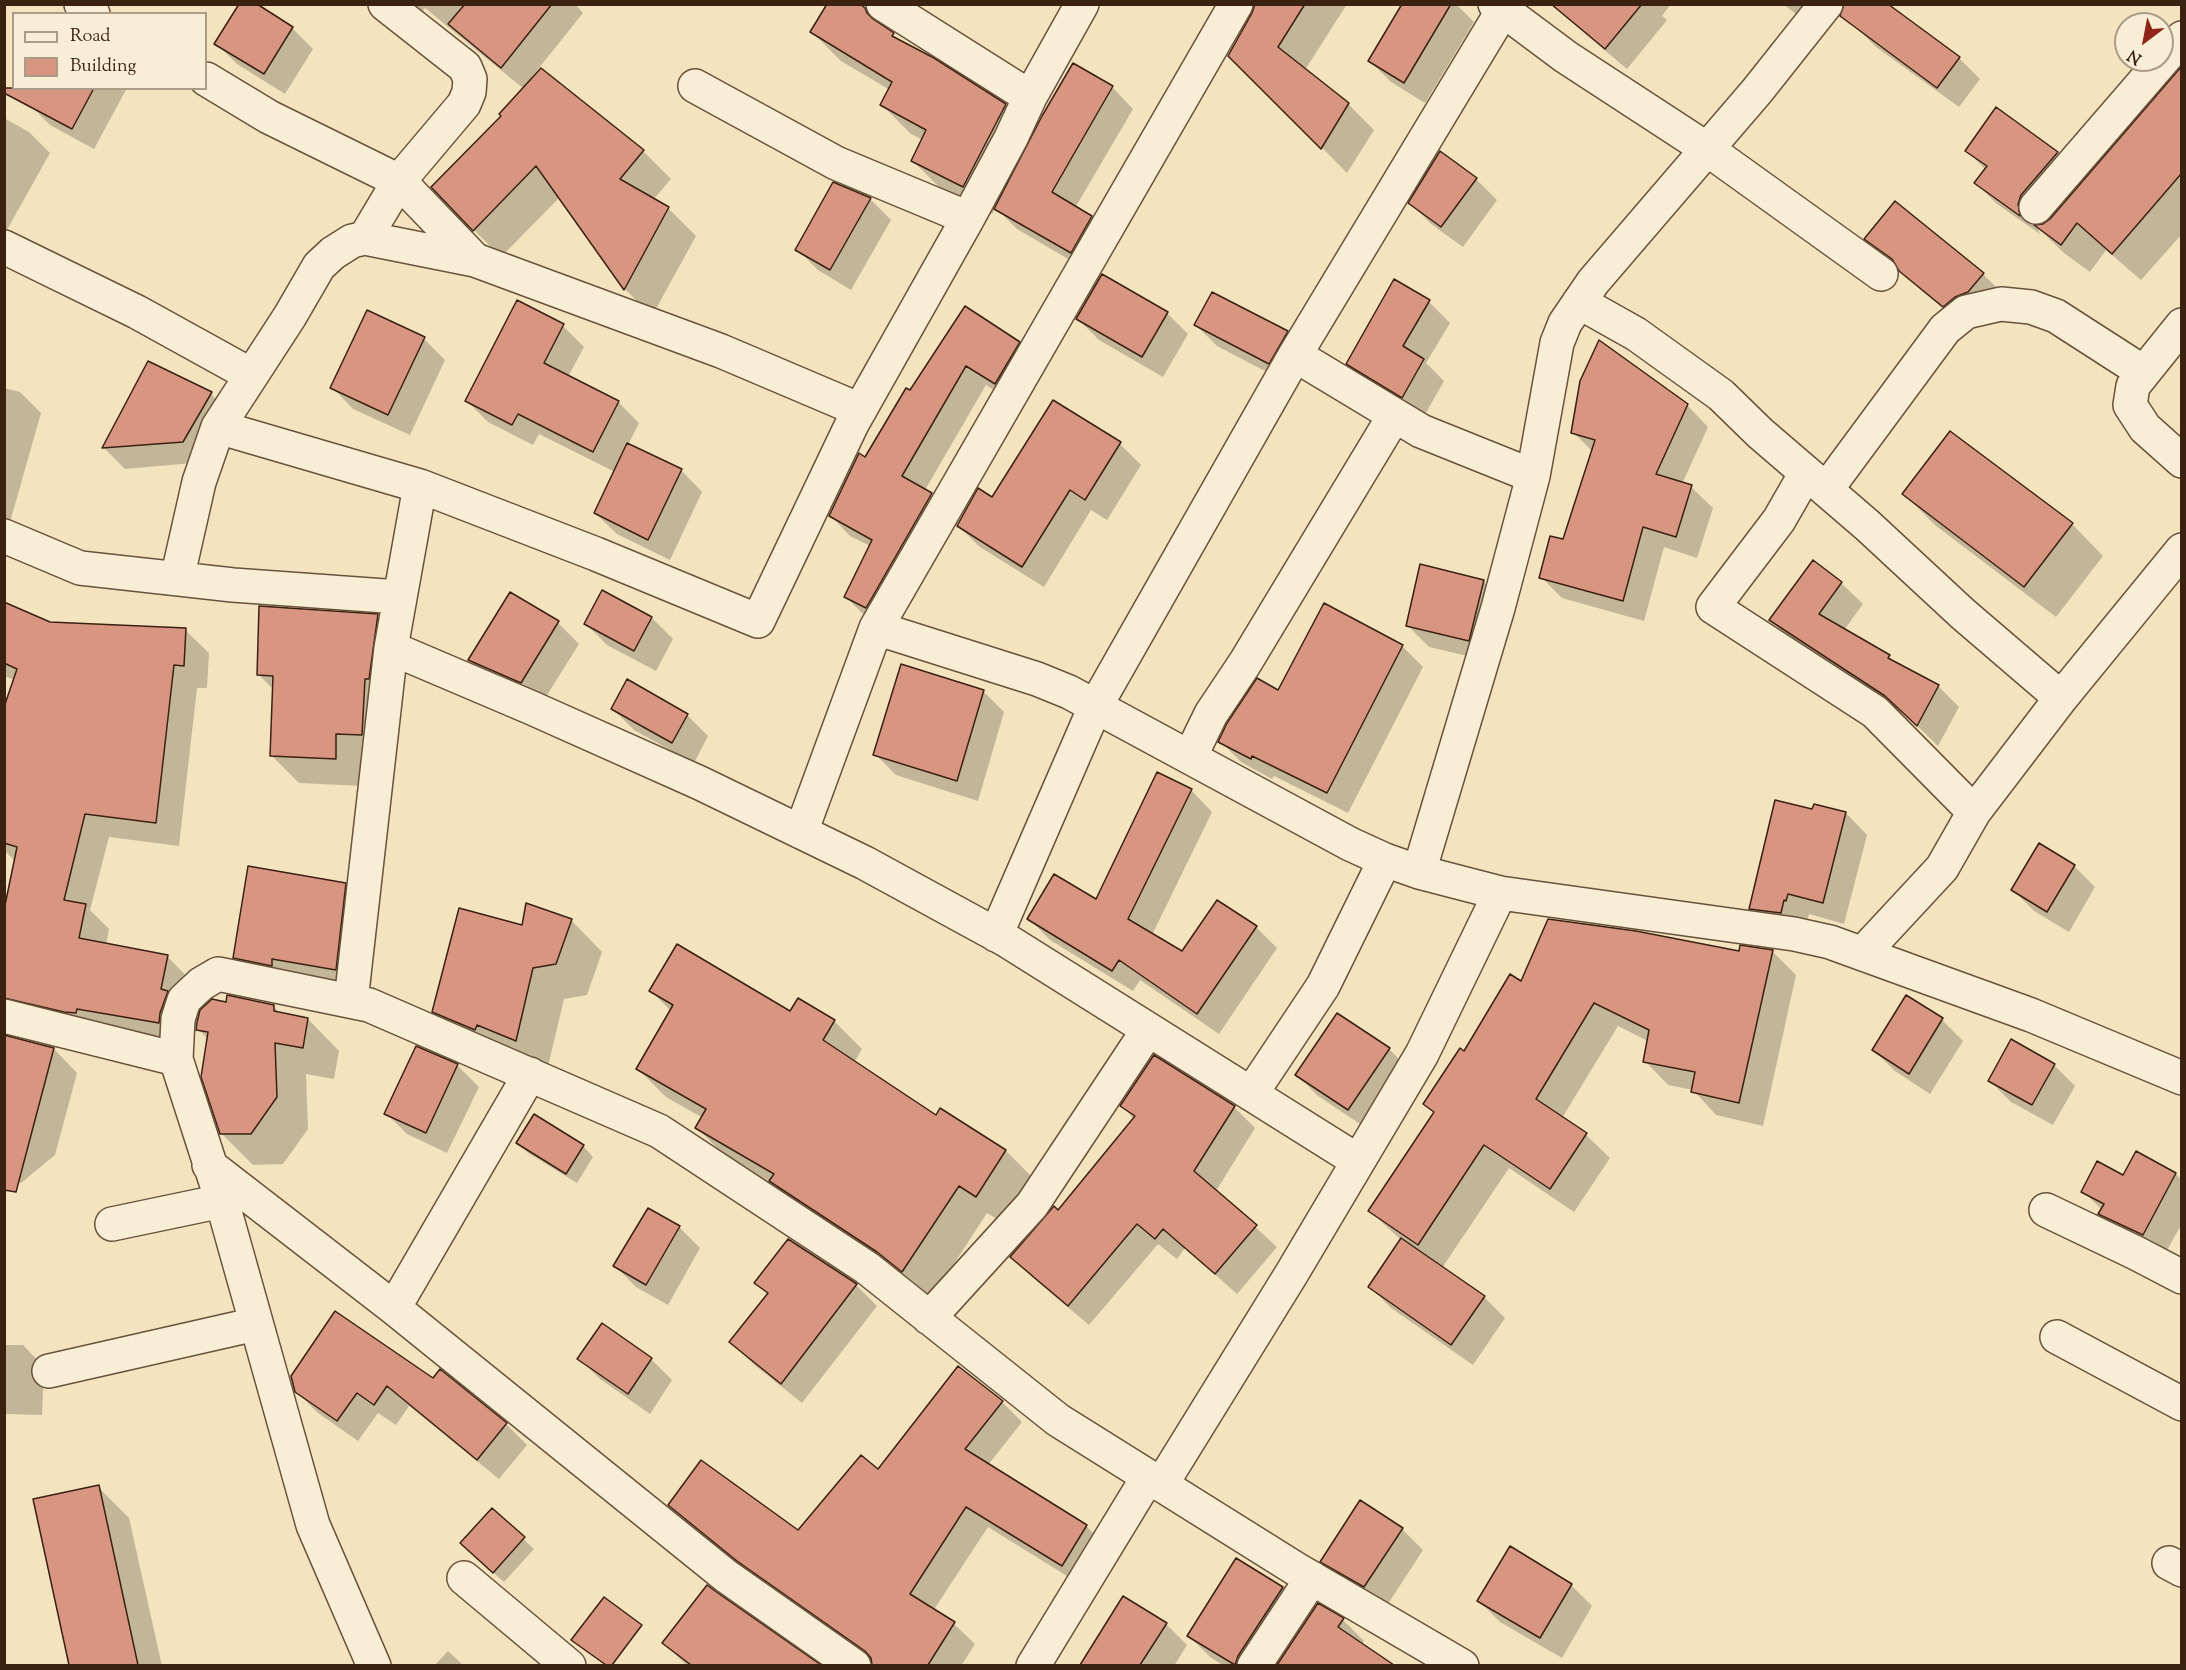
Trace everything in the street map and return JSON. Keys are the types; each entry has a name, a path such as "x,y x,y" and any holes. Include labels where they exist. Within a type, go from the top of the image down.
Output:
{"street":[{"path":"365,238 399,181 464,104 469,92 470,79 465,67 385,4"},
{"path":"883,4 1030,97"},
{"path":"218,427 420,486 596,554 758,621 860,410 968,218 1030,97 1083,4"},
{"path":"801,832 876,628 1236,4"},
{"path":"1419,872 1498,608 1533,476 1557,343 1565,323 1593,282 1707,149 1826,4"},
{"path":"996,935 1095,707 1294,355 1499,7 1566,57 1707,149 1881,274"},
{"path":"2036,207 2181,38"},
{"path":"207,81 269,117 399,181 475,260"},
{"path":"695,86 836,163 968,218"},
{"path":"177,579 199,482 218,427 290,316 319,266 333,253 352,241 365,238 475,260 721,351 860,410"},
{"path":"4,247 137,312 251,375"},
{"path":"1579,302 1636,334 1721,395 1963,614 2061,698"},
{"path":"1974,812 1875,712 1713,608 1779,520 1816,481 1945,328 1966,312 2001,304 2031,307 2056,316 2143,372"},
{"path":"2181,325 2133,386 2130,405 2145,428 2181,462"},
{"path":"1294,355 1421,431 1533,476"},
{"path":"1190,757 1211,714 1251,653 1394,416"},
{"path":"351,1001 391,648 420,486"},
{"path":"4,536 80,568 233,585 399,597"},
{"path":"1863,953 1942,868 1974,812 2061,698 2181,550"},
{"path":"876,628 1037,679 1069,692 1350,844 1419,872 1500,893 1794,934 1830,942 2031,1015 2181,1078"},
{"path":"391,648 542,712 700,783 865,863 996,935 1358,1161"},
{"path":"1251,1095 1323,986 1385,860"},
{"path":"1033,1665 1292,1274 1422,1054 1500,893"},
{"path":"374,1665 313,1525 222,1201 176,1059 178,1018 184,1000 201,984 218,974 369,1005 659,1131 867,1268 1058,1420 1312,1578 1462,1665"},
{"path":"4,1016 176,1059"},
{"path":"929,1318 1032,1205 1148,1030"},
{"path":"394,1308 530,1074"},
{"path":"209,1165 394,1308 726,1576 854,1665"},
{"path":"112,1224 222,1201"},
{"path":"2046,1210 2181,1277"},
{"path":"49,1371 256,1324"},
{"path":"2057,1337 2181,1404"},
{"path":"464,1578 569,1665"},
{"path":"1254,1665 1312,1578"}],"building":[{"path":"239,4 257,4 293,27 264,74 214,44"},
{"path":"465,4 552,4 501,68 448,24"},
{"path":"827,4 860,4 873,19 894,33 892,36 934,58 1006,104 963,187 911,161 926,130 880,105 892,82 810,32"},
{"path":"1255,4 1305,4 1278,47 1349,103 1321,149 1228,56"},
{"path":"1402,4 1451,4 1404,83 1368,61"},
{"path":"1551,4 1642,4 1605,49"},
{"path":"1844,4 1888,4 1960,57 1937,88 1840,16"},
{"path":"1073,63 1113,86 1052,192 1092,216 1071,253 994,209 1042,116"},
{"path":"2181,67 2181,174 2112,254 2077,223 2061,245 2034,225 2043,224 2050,219"},
{"path":"541,68 644,150 620,179 669,207 624,290 536,166 473,231 431,187 501,116 499,114"},
{"path":"4,88 12,88 12,90 93,90 72,129 4,93"},
{"path":"1996,107 2058,152 2021,195 2018,204 2020,216 1974,183 1987,166 1965,151"},
{"path":"1440,151 1477,178 1441,227 1408,203"},
{"path":"833,182 871,198 830,270 795,250"},
{"path":"1895,201 1984,273 1968,292 1955,297 1943,307 1899,271 1892,259 1864,239"},
{"path":"1102,274 1168,312 1142,357 1076,319"},
{"path":"1394,279 1430,300 1403,346 1424,359 1402,398 1346,364"},
{"path":"1212,292 1288,331 1269,364 1194,325"},
{"path":"517,300 564,324 544,363 619,401 593,452 518,414 512,425 465,401"},
{"path":"965,306 1020,342 995,384 966,366 902,476 932,493 866,608 844,597 872,540 829,516 859,453 865,457 906,388 910,390"},
{"path":"367,310 425,337 388,415 330,388"},
{"path":"1599,340 1688,404 1656,474 1692,485 1676,537 1643,527 1623,601 1539,578 1550,536 1563,539 1595,440 1571,433 1580,381"},
{"path":"148,361 212,392 183,442 102,448"},
{"path":"1053,400 1121,442 1085,500 1070,490 1022,567 957,526 978,488 992,497"},
{"path":"1950,431 2073,523 2024,587 1902,494"},
{"path":"627,443 682,469 648,540 594,513"},
{"path":"1813,560 1842,582 1819,614 1890,655 1888,658 1939,685 1917,726 1885,696 1769,620"},
{"path":"1420,564 1484,580 1469,641 1406,626"},
{"path":"602,590 652,617 634,651 584,624"},
{"path":"510,592 559,621 521,683 468,660"},
{"path":"4,602 50,622 186,628 184,666 174,665 156,823 85,814 64,900 86,904 79,938 168,955 161,989 168,991 159,1023 77,1009 76,1013 64,1012 4,998 4,910 17,847 4,843 4,707 17,669 4,663"},
{"path":"1324,603 1403,645 1327,793 1218,742 1227,723 1257,678 1278,690"},
{"path":"259,606 378,614 369,679 365,679 362,735 336,734 336,759 270,756 273,676 257,675"},
{"path":"901,664 984,690 957,781 873,755"},
{"path":"627,679 688,714 672,743 611,709"},
{"path":"1157,772 1192,789 1128,919 1182,951 1217,900 1257,926 1197,1014 1119,960 1112,971 1027,919 1054,874 1096,899"},
{"path":"1775,800 1812,809 1814,804 1846,812 1823,903 1788,894 1781,913 1749,909"},
{"path":"2039,843 2075,865 2047,912 2011,890"},
{"path":"248,866 346,883 336,970 272,959 272,966 233,958"},
{"path":"526,903 572,919 556,964 533,968 516,1041 477,1025 475,1030 432,1012 459,908 522,925"},
{"path":"1548,919 1636,931 1739,951 1740,945 1773,950 1739,1103 1691,1092 1695,1072 1643,1062 1649,1030 1594,1003 1536,1099 1587,1133 1550,1189 1484,1145 1418,1245 1368,1211 1434,1112 1423,1104 1460,1048 1464,1051 1510,974 1521,981"},
{"path":"677,944 790,1011 798,998 835,1020 823,1040 936,1115 940,1108 1006,1150 976,1197 959,1186 902,1272 877,1252 769,1181 774,1174 695,1128 706,1109 636,1069 673,1005 649,991"},
{"path":"227,995 274,1005 274,1011 308,1018 303,1048 275,1043 277,1097 251,1134 220,1134 201,1077 208,1032 196,1030 200,1010 212,999 226,1002"},
{"path":"1906,995 1943,1018 1909,1074 1872,1050"},
{"path":"1337,1013 1390,1048 1348,1110 1295,1075"},
{"path":"4,1035 54,1048 16,1192 4,1190"},
{"path":"2011,1039 2055,1064 2032,1105 1988,1081"},
{"path":"416,1046 458,1064 426,1133 384,1114"},
{"path":"1154,1055 1235,1106 1194,1171 1257,1225 1215,1274 1163,1229 1155,1239 1137,1224 1068,1306 1010,1257 1054,1206 1058,1210 1135,1116 1120,1106"},
{"path":"534,1114 584,1145 566,1174 516,1143"},
{"path":"2136,1151 2176,1173 2143,1235 2098,1214 2104,1204 2081,1192 2097,1161 2123,1175"},
{"path":"648,1208 680,1226 646,1285 613,1266"},
{"path":"1401,1238 1485,1296 1451,1345 1368,1287"},
{"path":"788,1239 857,1284 781,1384 729,1342 768,1293 754,1283"},
{"path":"335,1311 433,1378 440,1369 507,1423 477,1460 387,1386 374,1405 357,1393 337,1421 295,1392 291,1376"},
{"path":"602,1323 652,1358 628,1394 577,1359"},
{"path":"958,1366 1003,1401 965,1449 1087,1525 1062,1566 966,1507 910,1594 955,1622 928,1665 872,1665 871,1658 865,1651 737,1561 668,1505 701,1460 798,1530 861,1455 878,1469"},
{"path":"99,1485 138,1665 69,1665 33,1499"},
{"path":"1360,1500 1403,1528 1364,1587 1320,1562"},
{"path":"492,1508 525,1537 493,1573 460,1543"},
{"path":"1510,1546 1572,1584 1540,1638 1477,1601"},
{"path":"1236,1558 1283,1587 1238,1656 1235,1665 1187,1636"},
{"path":"707,1585 821,1665 691,1665 662,1643"},
{"path":"1123,1596 1167,1623 1140,1665 1080,1665"},
{"path":"604,1597 642,1625 612,1665 606,1665 571,1640"},
{"path":"1318,1603 1344,1618 1338,1627 1394,1665 1277,1665"}]}
